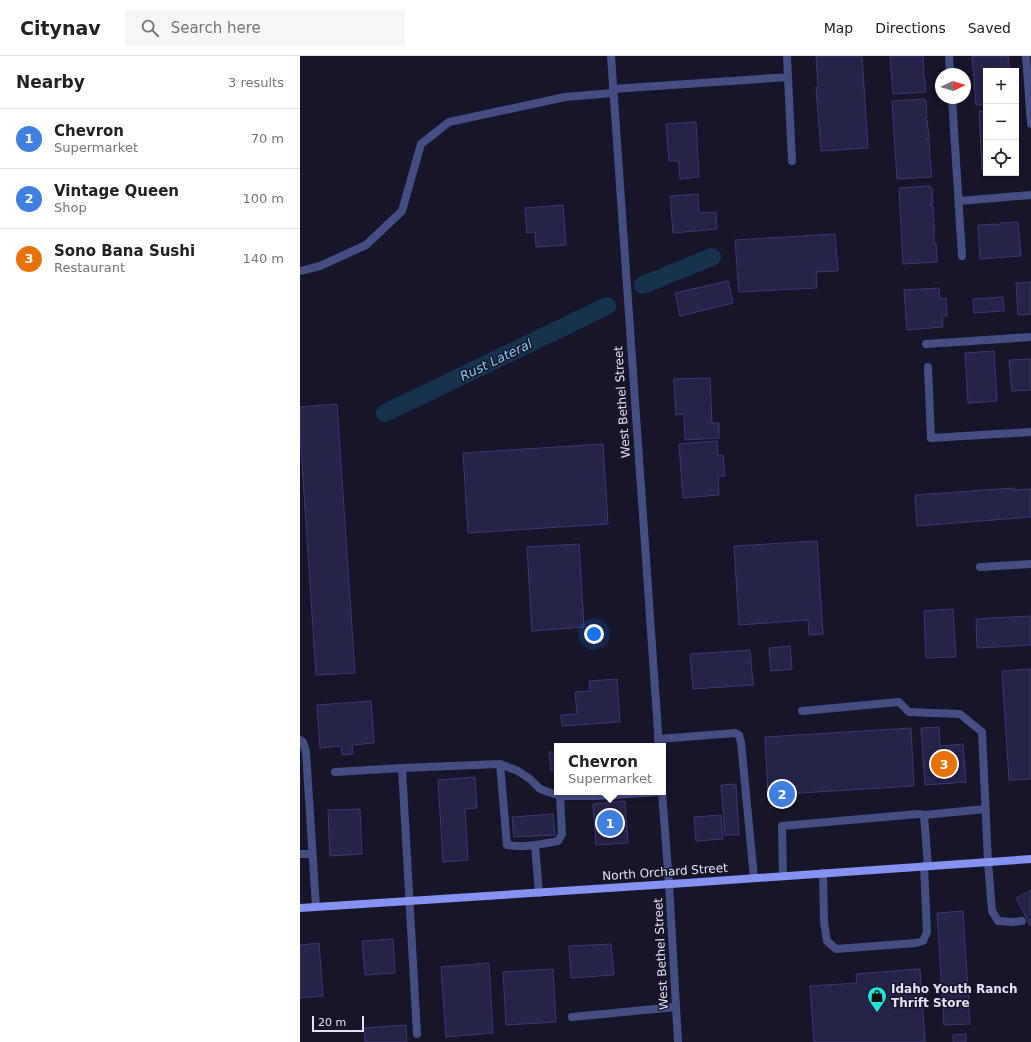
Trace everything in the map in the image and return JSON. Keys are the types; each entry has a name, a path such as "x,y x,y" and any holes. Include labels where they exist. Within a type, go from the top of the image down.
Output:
{"main road":[{"name":"North Orchard Street","path":"300,908 1031,859"}],"street":[{"name":"West Bethel Street","path":"611,56 658,742"},
{"path":"786,56 792,161"},
{"path":"949,56 950,68"},
{"path":"1026,56 1031,124"},
{"path":"300,271 320,266 366,245 402,211 421,144 449,122 565,97 613,91 788,77"},
{"path":"952,104 962,256"},
{"path":"959,201 1031,195"},
{"path":"926,344 1031,337"},
{"path":"928,367 931,438 1031,432"},
{"path":"980,567 1031,564"},
{"path":"802,711 899,702 909,712 960,714 982,732 988,862 992,911 998,921 1022,921"},
{"path":"658,742 735,733 739,735 741,742 754,878"},
{"path":"300,740 303,742 306,752 316,907"},
{"path":"500,764 507,845 535,845 558,841 562,834 560,796"},
{"path":"335,772 500,764 530,778 540,789 554,794"},
{"path":"402,768 418,1034"},
{"path":"557,795 612,795"},
{"name":"West Bethel Street","path":"662,795 678,1042"},
{"path":"783,876 782,826 986,809"},
{"path":"823,873 824,922 827,941 836,949 923,941 927,932 924,815"},
{"path":"535,845 539,893"},
{"path":"300,854 312,854"},
{"path":"572,1017 676,1007"}],"building":[{"path":"816,56 862,56 868,148 821,151 816,87 818,87"},
{"path":"890,56 923,56 923,74 926,92 893,94"},
{"path":"972,56 1008,56 1010,68 983,68 983,105 976,105"},
{"path":"925,99 927,118 925,118 925,121 927,120 929,138 927,139 929,139 929,159 932,177 897,179 892,101"},
{"path":"979,111 983,111 982,170"},
{"path":"696,122 699,177 680,179 679,161 669,161 666,124"},
{"path":"930,186 930,188 932,188 933,203 931,206 933,206 934,244 936,243 937,262 903,264 899,188"},
{"path":"698,194 699,213 716,212 717,229 673,233 670,196"},
{"path":"563,205 566,245 536,247 535,232 527,233 525,208"},
{"path":"1017,222 1021,256 980,259 978,225 1000,225 1000,223"},
{"path":"835,234 838,271 816,272 817,288 739,292 735,240"},
{"path":"728,281 733,303 680,316 675,293"},
{"path":"1031,282 1031,314 1018,315 1016,283"},
{"path":"939,288 940,299 946,298 947,316 942,316 943,327 907,330 904,290"},
{"path":"1003,297 1004,311 974,313 973,299"},
{"path":"994,351 997,401 968,403 965,353"},
{"path":"1031,359 1031,390 1012,391 1009,360"},
{"path":"710,378 712,423 719,423 719,438 685,440 684,414 676,415 674,379"},
{"path":"337,404 355,673 316,675 300,431 300,407"},
{"path":"717,441 718,456 723,455 725,476 718,476 719,495 683,498 679,444"},
{"path":"603,444 608,524 468,533 463,453"},
{"path":"1014,488 1014,490 1031,489 1031,517 917,526 915,495"},
{"path":"817,541 823,634 809,635 808,620 739,625 734,546"},
{"path":"579,544 584,627 532,631 527,547"},
{"path":"953,609 956,657 926,658 924,611"},
{"path":"1031,616 1031,645 977,648 976,619"},
{"path":"790,646 792,669 771,671 769,648"},
{"path":"750,650 753,685 693,689 690,654"},
{"path":"1031,669 1031,779 1009,780 1002,671"},
{"path":"617,679 620,722 562,726 561,715 577,714 575,692 590,691 589,681"},
{"path":"371,701 374,743 352,745 353,754 342,755 341,746 320,748 317,705"},
{"path":"939,727 940,746 963,744 966,782 925,785 921,728"},
{"path":"911,728 914,786 768,795 765,737"},
{"path":"549,752 554,752 554,771 551,771"},
{"path":"475,777 477,808 465,809 468,860 443,862 438,780"},
{"path":"736,784 739,835 725,835 721,785"},
{"path":"625,801 628,843 596,845 593,804"},
{"path":"360,809 362,854 330,856 328,810"},
{"path":"553,814 555,835 514,837 512,817"},
{"path":"721,815 723,839 696,841 694,817"},
{"path":"1031,890 1031,927 1016,898"},
{"path":"963,911 970,1024 944,1025 937,913"},
{"path":"393,939 395,973 365,975 362,941"},
{"path":"319,943 323,996 300,998 300,945"},
{"path":"611,944 614,975 571,978 569,946"},
{"path":"489,963 493,1033 446,1037 441,967"},
{"path":"553,969 556,1022 506,1025 503,972"},
{"path":"920,969 925,1042 814,1042 810,986 857,983 856,974"},
{"path":"406,1025 407,1042 365,1042 364,1028"},
{"path":"966,1034 966,1042 953,1042 953,1035"}],"waterway":[{"name":"Rust Lateral","path":"643,285 712,257"},
{"name":"Rust Lateral","path":"385,413 607,306"}],"place":[{"name":"Sono Bana Sushi","path":"944,764"},
{"name":"Vintage Queen","path":"782,794"},
{"name":"Chevron","path":"610,823"},
{"name":"Idaho Youth Ranch Thrift Store","path":"877,1013"}]}
